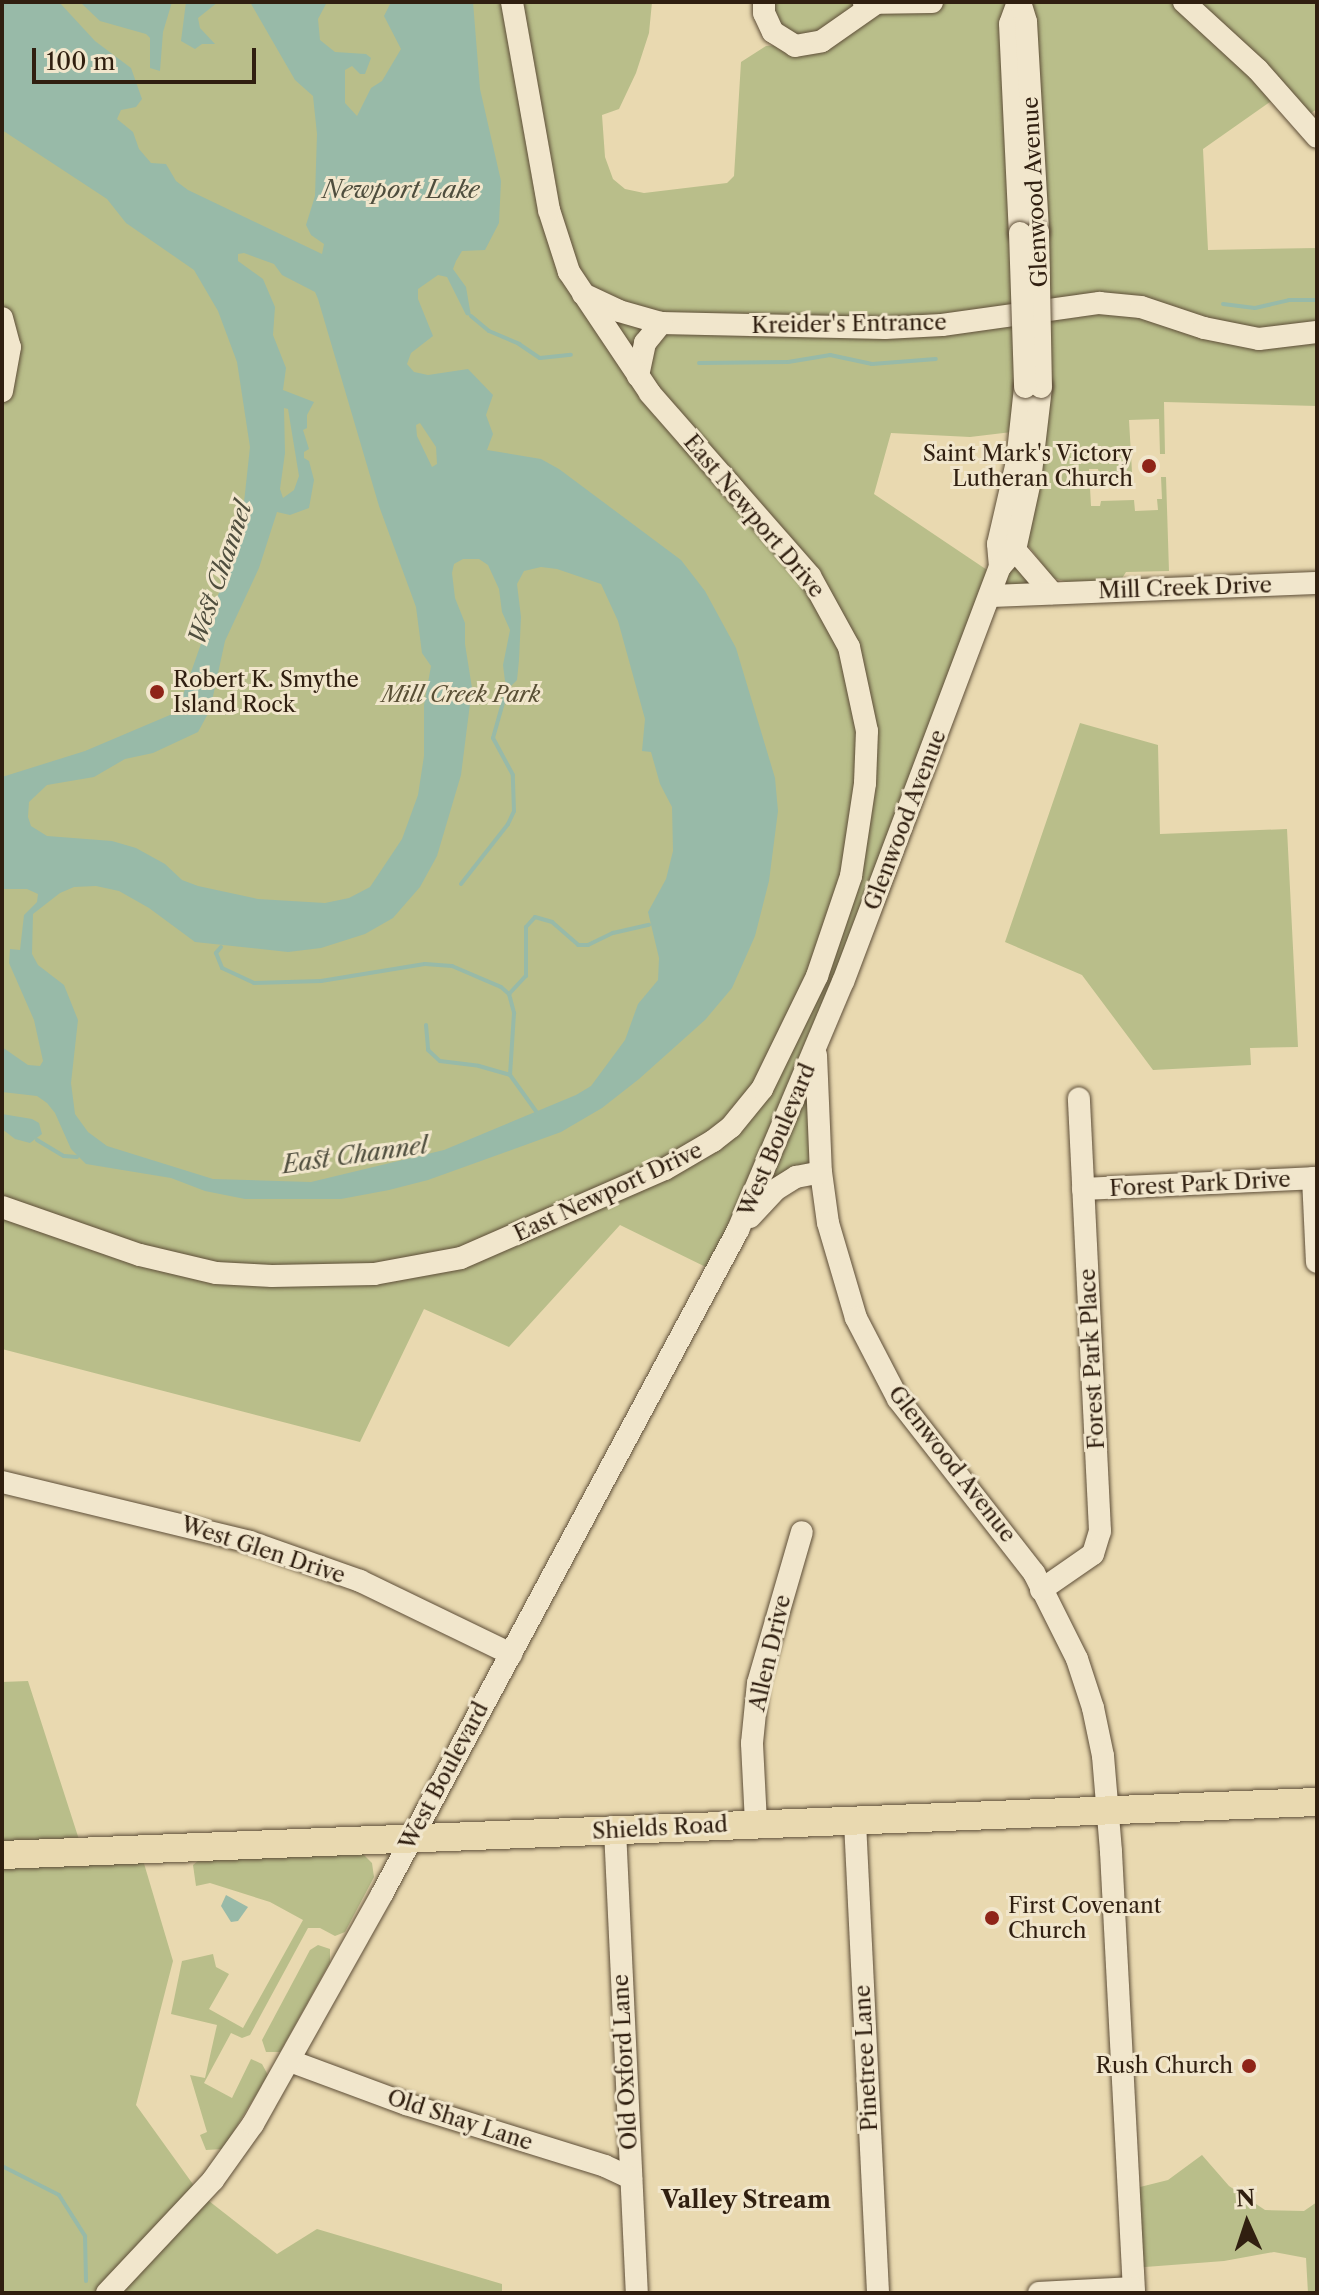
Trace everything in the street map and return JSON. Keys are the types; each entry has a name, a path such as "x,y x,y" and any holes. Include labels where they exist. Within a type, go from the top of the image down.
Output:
{"main road":[{"name":"Shields Road","path":"2,1855 1317,1802"}],"street":[{"name":"East Newport Drive","path":"2,1207 140,1255 216,1273 328,1276 404,1270 461,1258 499,1244 691,1156 731,1127 762,1089 817,976 851,876 866,771 864,705 849,647 821,592 638,376 579,292 559,250 551,219 512,2"},
{"path":"764,2 764,13 773,32 795,46 822,41 865,3 932,2"},
{"name":"Glenwood Avenue","path":"1019,2 1026,22 1032,468 1007,558 815,1050 821,1172 839,1270 876,1362 927,1438 1015,1545 1077,1659 1093,1708 1103,1756 1108,1812 1134,2291"},
{"path":"1184,2 1258,70 1317,137"},
{"name":"Kreider's Entrance","path":"579,292 619,311 661,323 885,328 942,325 1099,303 1141,307 1204,328 1259,339 1317,332"},
{"path":"2,318 10,347 2,391"},
{"path":"638,376 645,343 661,323"},
{"path":"1007,558 1052,593"},
{"name":"Mill Creek Drive","path":"990,596 1317,583"},
{"name":"West Boulevard","path":"107,2293 214,2178 253,2124 290,2061 738,1230 815,1050"},
{"name":"Forest Park Place","path":"1041,1590 1093,1554 1100,1531 1079,1099"},
{"name":"West Boulevard","path":"738,1230 775,1190 796,1177 821,1172"},
{"path":"1315,1178 1317,1262"},
{"name":"Forest Park Drive","path":"1083,1189 1315,1178"},
{"name":"West Glen Drive","path":"2,1482 250,1542 360,1581 511,1654"},
{"name":"Allen Drive","path":"756,1823 752,1743 758,1683 802,1532"},
{"name":"Pinetree Lane","path":"855,1822 878,2293"},
{"name":"Old Oxford Lane","path":"615,1830 637,2293"},
{"name":"Old Shay Lane","path":"290,2061 406,2104 605,2166 631,2178"},
{"path":"1039,2293 1134,2291"}],"green space":[{"name":"Mill Creek Park","path":"2,2 652,2 649,33 636,73 619,109 602,115 605,157 613,179 625,189 644,193 727,183 734,176 741,62 766,46 786,44 764,2 1317,2 1317,109 1302,119 1280,95 1203,149 1208,250 1317,248 1317,406 1164,402 1165,454 1160,454 1159,419 1129,420 1132,472 1099,473 1098,469 1089,469 1091,506 1100,506 1101,501 1134,500 1135,511 1158,510 1157,499 1162,499 1161,477 1166,477 1169,571 1126,572 1119,583 1071,583 1053,578 1027,544 1038,429 970,437 891,433 874,494 996,576 1015,550 1052,593 990,596 815,1050 821,1172 775,1190 716,1272 620,1225 509,1347 424,1309 360,1442 2,1349"},
{"path":"1080,723 1158,745 1160,834 1287,829 1298,1047 1250,1048 1251,1065 1153,1070 1082,975 1005,942"},
{"path":"28,1681 83,1852 140,1850 173,1961 136,2105 200,2194 277,2254 317,2229 502,2284 502,2293 2,2293 2,1682"},
{"path":"360,1851 372,1863 374,1877 345,1932 335,1936 320,1928 308,1928 250,2035 242,2038 231,2033 204,2083 232,2098 251,2059 262,2064 268,2075 223,2149 206,2150 200,2135 207,2132 190,2075 205,2078 217,2025 171,2014 182,1961 213,1954 216,1967 229,1974 209,2009 243,2028 303,1920 270,1902 210,1883 196,1886 193,1865 204,1856"},
{"path":"318,1945 330,1949 330,1962 280,2052 266,2052 262,2040 310,1950"},
{"path":"1202,2155 1229,2186 1265,2210 1304,2211 1317,2202 1317,2293 1308,2293 1306,2258 1274,2252 1224,2261 1132,2268 1128,2190 1168,2180"}],"water":[{"name":"Newport Lake","path":"2,2 59,2 95,41 131,68 142,99 136,107 121,110 117,119 133,132 139,149 151,163 166,164 176,181 188,190 322,254 324,244 311,235 306,225 315,196 317,134 313,96 295,80 250,2 327,2 318,19 320,40 335,52 366,54 371,58 365,74 360,74 352,66 345,70 345,103 357,116 371,88 382,81 401,49 384,16 391,2 473,2 480,89 501,181 499,223 485,250 462,251 453,269 466,287 471,316 466,315 447,277 438,275 418,289 418,299 433,336 411,353 407,364 414,372 428,375 468,369 493,395 486,415 493,434 487,450 541,459 559,469 681,560 705,591 736,648 775,778 778,811 769,881 755,936 732,988 705,1020 639,1079 602,1108 561,1132 428,1180 389,1190 341,1199 245,1199 205,1191 171,1178 86,1164 71,1149 55,1113 47,1103 37,1096 2,1092 2,1047 28,1065 40,1066 43,1061 34,1020 9,963 10,949 20,950 24,915 37,902 38,894 27,889 2,889 2,777 85,751 177,712 241,530 250,447 237,362 218,311 194,270 126,223 107,199 2,130","holes":["244,253 274,264 282,275 315,292 379,506 416,607 422,653 431,666 424,705 424,756 418,795 402,839 370,887 349,898 325,903 258,899 198,886 182,880 165,864 136,848 112,841 47,836 31,826 28,817 29,802 47,785 94,777 125,759 153,753 198,732 210,710 225,641 259,568 277,512 290,515 309,508 314,480 309,461 304,458 304,452 309,449 303,430 307,428 307,415 314,402 283,390 286,368 273,335 275,307 263,279 238,261 238,254","284,408 288,409 299,476 294,490 283,498 280,489 285,453","420,423 436,447 437,464 432,467 417,436 416,425","463,559 479,559 488,565 499,589 502,612 510,630 503,665 505,681 510,687 517,680 521,617 517,584 524,571 541,567 557,569 601,584 618,621 645,719 642,751 651,752 660,784 672,807 673,851 666,879 648,912 659,958 658,980 638,1004 625,1040 591,1086 576,1095 444,1150 311,1182 213,1179 107,1146 88,1132 75,1114 71,1083 78,1020 64,985 38,965 32,954 33,914 60,893 74,887 96,886 119,891 149,908 195,942 288,952 321,948 365,934 393,918 420,887 437,856 461,775 472,688 465,623 455,598 454,564"]},
{"path":"80,2 172,2 163,32 160,71 150,68 150,38 146,34 100,21"},
{"path":"186,2 218,2 198,18 200,28 215,44 202,44 195,49 181,41"},
{"path":"2,1114 32,1119 39,1123 42,1134 30,1143 15,1139 2,1129"},
{"path":"226,1895 248,1907 238,1921 231,1922 221,1906"}],"waterway":[{"path":"1223,304 1255,308 1289,300 1317,300"},
{"path":"471,316 489,331 519,344 540,358 571,355"},
{"path":"699,363 788,362 830,355 872,364 936,359"},
{"path":"461,884 508,824 514,811 513,775 493,738 508,685"},
{"path":"509,994 526,976 526,927 535,917 552,922 578,945 588,945 613,933 649,925"},
{"path":"221,947 216,953 222,968 254,983 321,981 425,964 452,966 501,987 509,994 514,1013 510,1075 538,1114"},
{"path":"426,1025 428,1050 440,1061 479,1066 510,1075"},
{"path":"37,1140 64,1156 77,1157"},
{"path":"2,2166 59,2195 85,2236 86,2281"}],"place":[{"name":"Saint Mark's Victory Lutheran Church","path":"1149,466"},
{"name":"Robert K. Smythe Island Rock","path":"157,692"},
{"name":"First Covenant Church","path":"992,1918"},
{"name":"Rush Church","path":"1249,2066"}],"district":[{"name":"Valley Stream","path":"746,2200"}],"water label":[{"name":"West Channel","path":"220,573"},
{"name":"East Channel","path":"355,1155"}]}
